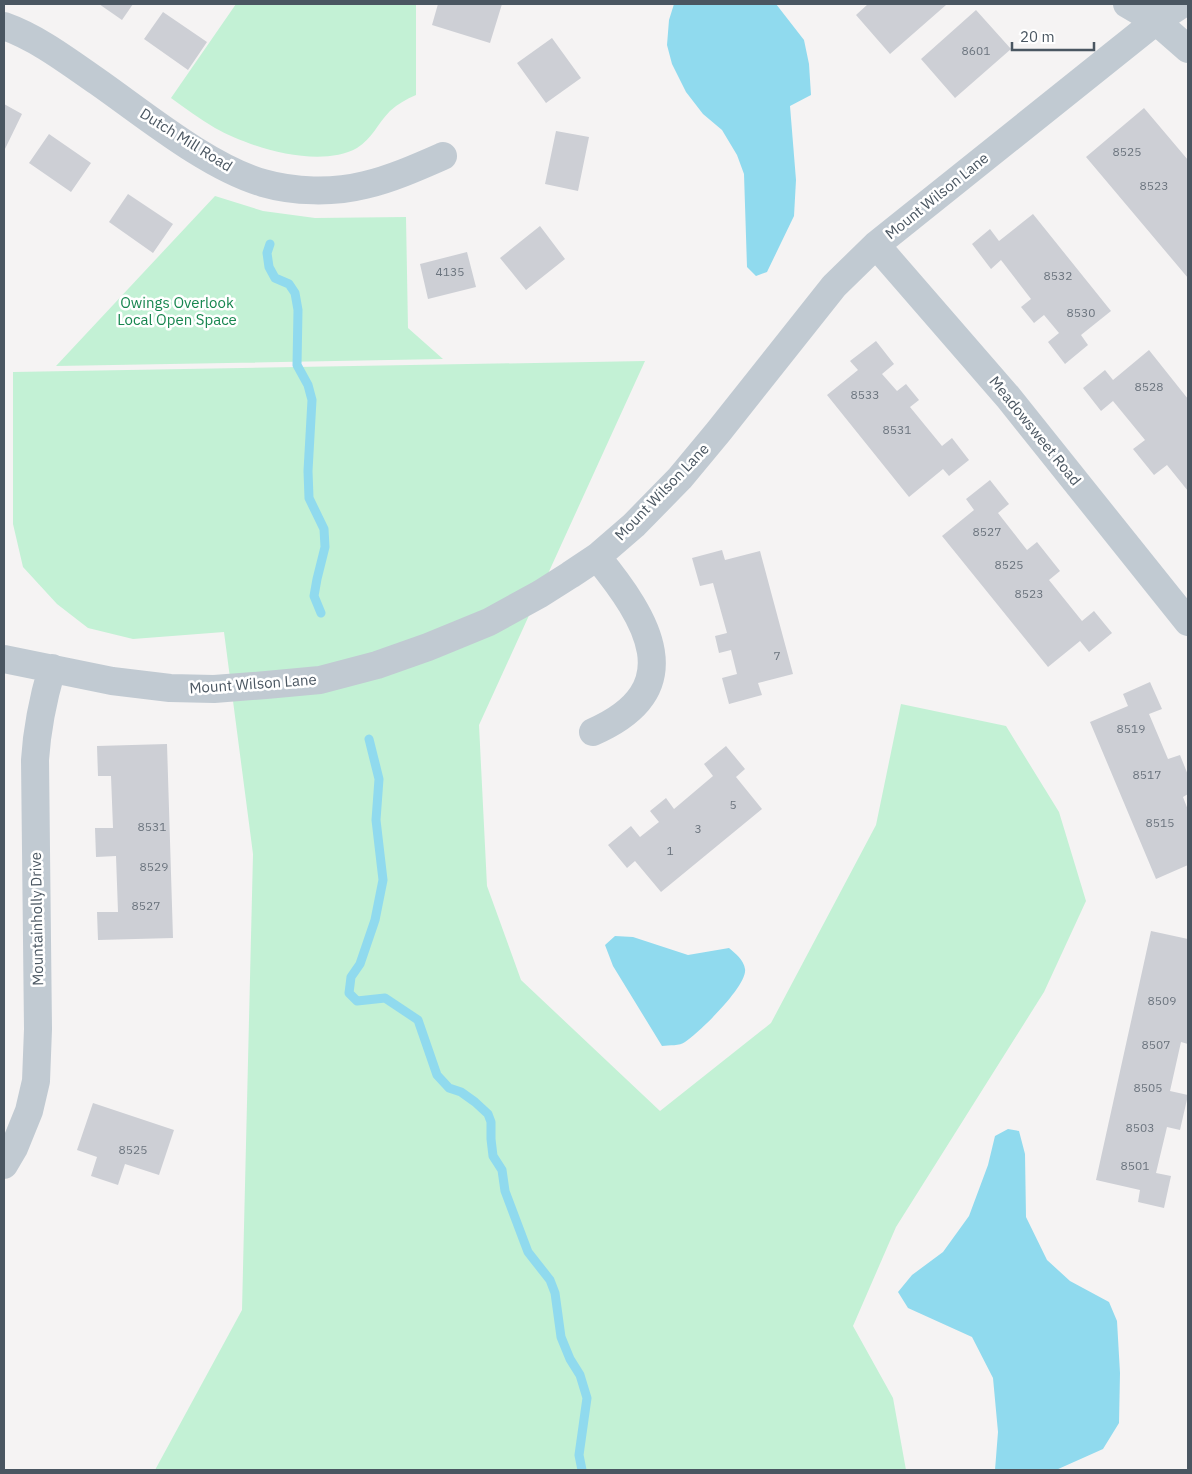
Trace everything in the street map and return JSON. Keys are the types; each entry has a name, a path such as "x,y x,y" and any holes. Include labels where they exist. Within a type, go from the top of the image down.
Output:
{"street":[{"path":"1127,4 1156,21 1188,49"},
{"name":"Mount Wilson Lane","path":"4,660 112,681 170,688 214,689 320,680 377,665 428,647 489,622 540,594 597,557 634,525 680,478 834,286 876,245 1156,21 1182,4"},
{"name":"Dutch Mill Road","path":"4,26 52,50 185,143 225,168 263,183 300,190 336,189 364,185 404,172 443,156"},
{"name":"Meadowsweet Road","path":"876,245 1008,397 1188,622"},
{"path":"593,732 609,725 627,713 641,699 651,679 651,658 638,612 622,587 597,557"},
{"name":"Mountainholly Drive","path":"4,1165 18,1138 29,1110 36,1081 38,1029 35,760 39,719 52,668"}],"green space":[{"path":"236,4 416,4 416,95 390,111 371,136 357,148 341,154 324,157 305,156 266,149 247,143 215,128 171,98"},
{"name":"Owings Overlook Local Open Space","path":"215,196 263,211 315,218 406,217 408,328 443,359 56,366"},
{"path":"645,361 479,725 487,886 521,980 660,1111 771,1023 876,825 901,704 1006,726 1059,812 1086,901 1044,992 896,1227 853,1326 893,1398 906,1470 155,1470 242,1310 253,854 224,632 133,639 88,628 57,604 23,567 13,524 13,372"}],"water":[{"path":"674,4 776,4 804,40 809,64 811,95 790,106 796,180 794,216 767,272 756,276 747,267 744,174 737,155 722,130 703,114 686,92 672,64 667,45 669,20"},
{"path":"615,936 633,937 688,955 729,948 743,963 745,969 744,976 731,997 692,1037 680,1044 662,1046 613,966 605,945"},
{"path":"1008,1129 1019,1131 1025,1154 1026,1217 1047,1260 1070,1281 1109,1302 1117,1321 1120,1373 1119,1423 1103,1449 1056,1470 995,1470 998,1432 993,1378 972,1337 908,1308 898,1292 912,1275 943,1252 969,1216 988,1165 995,1136"}],"building":[{"path":"99,4 133,4 122,20"},
{"path":"438,4 502,4 490,43 432,25"},
{"path":"868,4 946,5 890,54 856,15"},
{"path":"976,10 1011,49 955,98 921,59"},
{"path":"163,12 207,42 188,70 144,39"},
{"path":"552,38 581,78 546,103 517,63"},
{"path":"4,104 22,114 4,151"},
{"path":"1144,108 1188,160 1188,278 1086,157"},
{"path":"556,131 589,137 578,191 545,184"},
{"path":"49,134 91,163 71,192 29,163"},
{"path":"128,194 173,224 153,253 109,222"},
{"path":"1033,214 1111,311 1081,335 1088,345 1065,364 1048,342 1059,333 1044,315 1034,323 1021,307 1031,299 1001,260 991,269 972,244 990,229 999,241"},
{"path":"540,226 565,259 526,290 500,258"},
{"path":"467,252 476,287 428,299 420,264"},
{"path":"876,341 894,364 882,374 897,391 906,384 919,400 910,407 942,446 952,438 969,460 949,476 943,469 909,497 827,395 858,370 850,361"},
{"path":"1149,350 1188,399 1188,491 1167,465 1154,475 1133,449 1145,440 1113,401 1101,411 1083,388 1105,370 1113,380"},
{"path":"990,480 1009,504 998,513 1027,550 1037,542 1060,571 1049,580 1082,621 1094,611 1112,633 1089,652 1080,641 1048,667 942,536 974,510 966,499"},
{"path":"722,550 725,560 760,551 793,674 758,683 762,695 729,704 722,678 737,674 731,650 719,653 715,636 727,633 713,583 700,586 692,558"},
{"path":"1150,682 1162,709 1149,714 1168,759 1180,755 1188,775 1188,794 1183,797 1188,810 1188,865 1156,879 1090,722 1128,706 1123,694"},
{"path":"167,744 173,938 98,940 97,912 118,912 116,856 96,857 95,828 113,828 111,776 98,776 97,746"},
{"path":"726,746 745,769 736,777 762,809 661,892 635,861 627,868 608,845 631,826 640,837 659,822 650,811 666,798 674,809 713,776 704,764"},
{"path":"1151,931 1188,939 1188,1044 1181,1042 1170,1091 1188,1095 1180,1130 1167,1127 1156,1173 1171,1176 1164,1208 1138,1202 1140,1190 1096,1180"},
{"path":"93,1103 174,1130 159,1175 125,1164 118,1185 91,1176 97,1157 77,1150"}],"waterway":[{"path":"270,244 267,253 269,267 275,278 289,284 295,293 298,310 297,365 308,385 312,400 308,471 309,498 324,529 325,547 314,596 321,613"},
{"path":"369,739 379,779 376,820 383,880 375,920 360,964 351,977 349,993 357,1001 385,998 418,1020 437,1075 449,1088 461,1092 488,1114 491,1122 493,1156 502,1170 505,1191 528,1252 550,1280 555,1293 561,1337 570,1359 580,1375 587,1398 579,1455 582,1470"}]}
